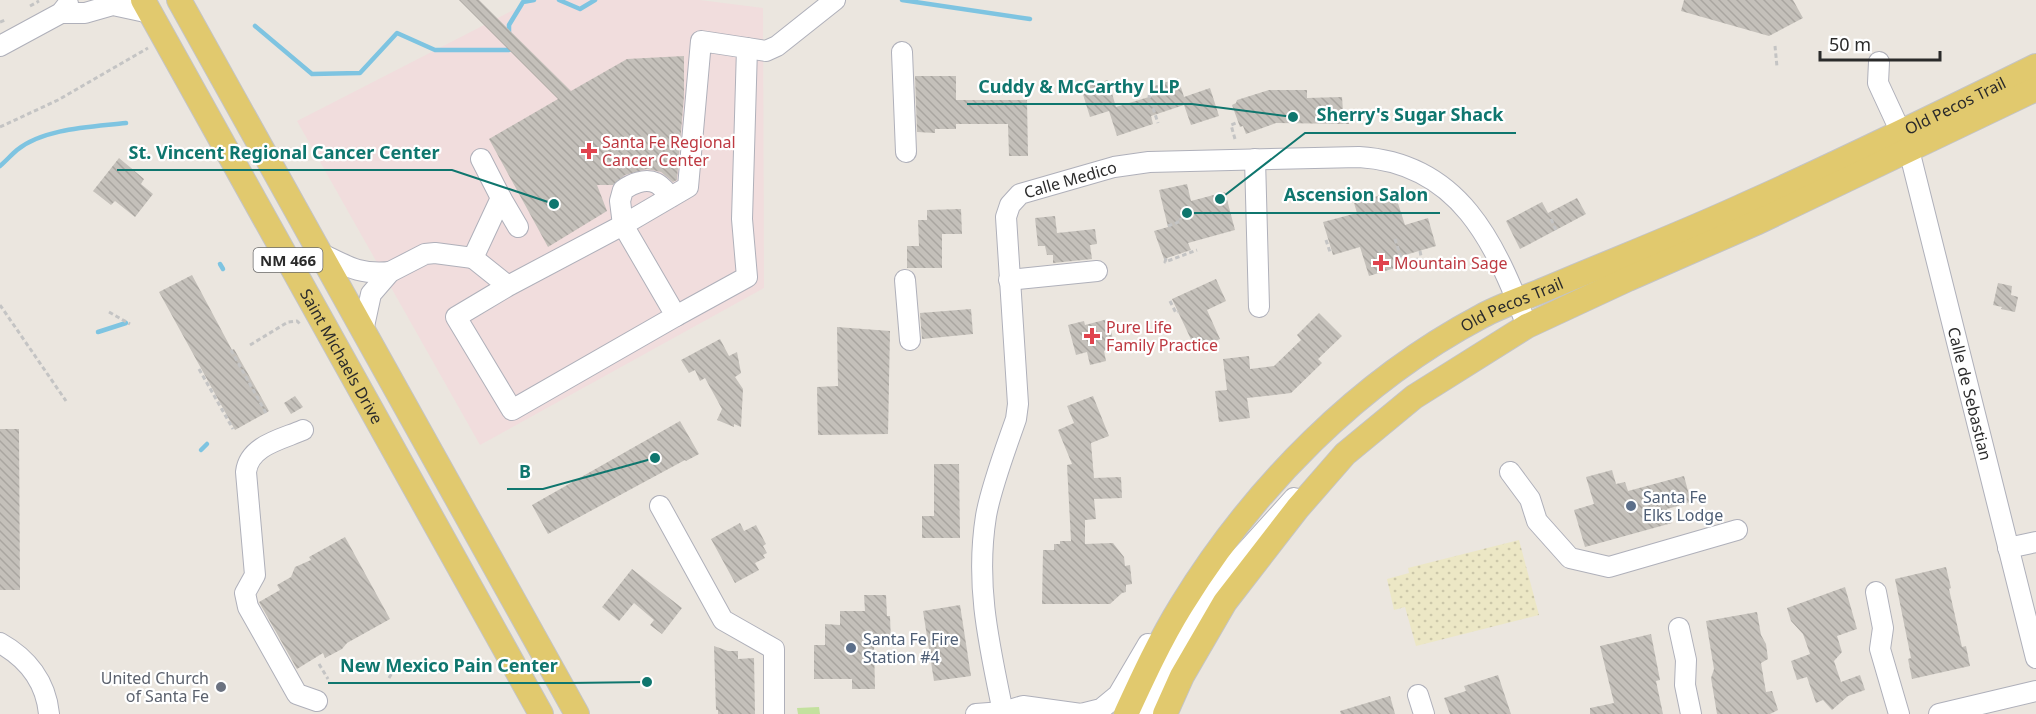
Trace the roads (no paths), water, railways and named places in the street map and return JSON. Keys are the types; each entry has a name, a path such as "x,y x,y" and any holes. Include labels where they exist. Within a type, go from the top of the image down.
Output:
{"main road":[{"name":"Saint Michaels Drive","path":"179,0 577,714"},
{"name":"Saint Michaels Drive","path":"151,4 255,201 541,714"},
{"path":"151,4 267,158"},
{"name":"Old Pecos Trail","path":"1165,714 1182,676 1225,602 1297,509 1345,454 1414,397 1527,326 1758,222 2036,66"},
{"name":"Old Pecos Trail","path":"1126,714 1155,652 1180,608 1203,572 1258,500 1318,437 1376,385 1432,345 1485,314 1748,204 2036,89"},
{"path":"255,201 287,218 325,289 363,331"}],"street":[{"path":"747,48 742,219 747,277 512,410 456,317 688,187 701,41 747,48 766,51 777,46 836,0"},
{"path":"0,46 67,6 85,13 113,5 151,4"},
{"path":"902,52 906,152"},
{"name":"Calle de Sebastian","path":"1879,62 1878,83 1905,140 2036,658"},
{"name":"Calle Medico","path":"1005,713 990,648 981,577 987,513 1016,419 1018,404 1006,217 1010,205 1020,194 1131,164 1255,159 1376,158 1408,167 1432,180 1470,211 1494,249 1527,326"},
{"path":"481,159 518,227"},
{"path":"1255,159 1259,307"},
{"path":"671,197 656,183 644,181 622,190 620,201 623,225 676,316"},
{"path":"473,258 501,198"},
{"path":"320,253 358,272 369,273 390,272 425,255 435,253 473,258 508,286"},
{"path":"1009,280 1097,271"},
{"path":"363,331 371,294 390,272"},
{"path":"905,280 910,340"},
{"path":"303,430 261,448 248,462 246,472 255,575 245,593 248,607 297,694 317,701"},
{"path":"1145,714 1164,675 1220,580 1291,500 1345,454"},
{"path":"1510,472 1530,499 1537,521 1570,558 1609,567 1737,530"},
{"path":"976,714 1005,713 1023,706 1081,714 1101,709 1110,703 1124,687 1163,614 1193,566 1258,500"},
{"path":"660,506 723,620 774,649 774,714"},
{"path":"2008,548 2036,542"},
{"path":"1876,592 1882,628 1880,649 1899,714"},
{"path":"1679,628 1686,660 1685,685 1691,714"},
{"path":"0,643 14,651 34,672 44,693 49,714"},
{"path":"1939,714 2036,691"}],"waterway":[{"path":"509,36 509,25 523,2 534,0"},
{"path":"559,0 580,9 595,0"},
{"path":"902,0 1030,19"},
{"path":"255,26 312,74 360,73 397,33 435,50 509,50 509,44"},
{"path":"0,166 17,150 41,137 69,130 126,123"},
{"path":"220,264 223,269"},
{"path":"98,332 126,323"},
{"path":"201,450 207,444"}],"place":[{"name":"Cuddy & McCarthy LLP","path":"1293,117"},
{"name":"Santa Fe Regional Cancer Center","path":"589,151"},
{"name":"Sherry's Sugar Shack","path":"1220,199"},
{"name":"St. Vincent Regional Cancer Center","path":"554,204"},
{"name":"Ascension Salon","path":"1187,213"},
{"name":"Mountain Sage","path":"1381,263"},
{"name":"Pure Life Family Practice","path":"1092,336"},
{"name":"B","path":"655,458"},
{"name":"Santa Fe Elks Lodge","path":"1631,506"},
{"name":"Santa Fe Fire Station #4","path":"851,648"},
{"name":"New Mexico Pain Center","path":"647,682"},
{"name":"United Church of Santa Fe","path":"221,687"}]}
